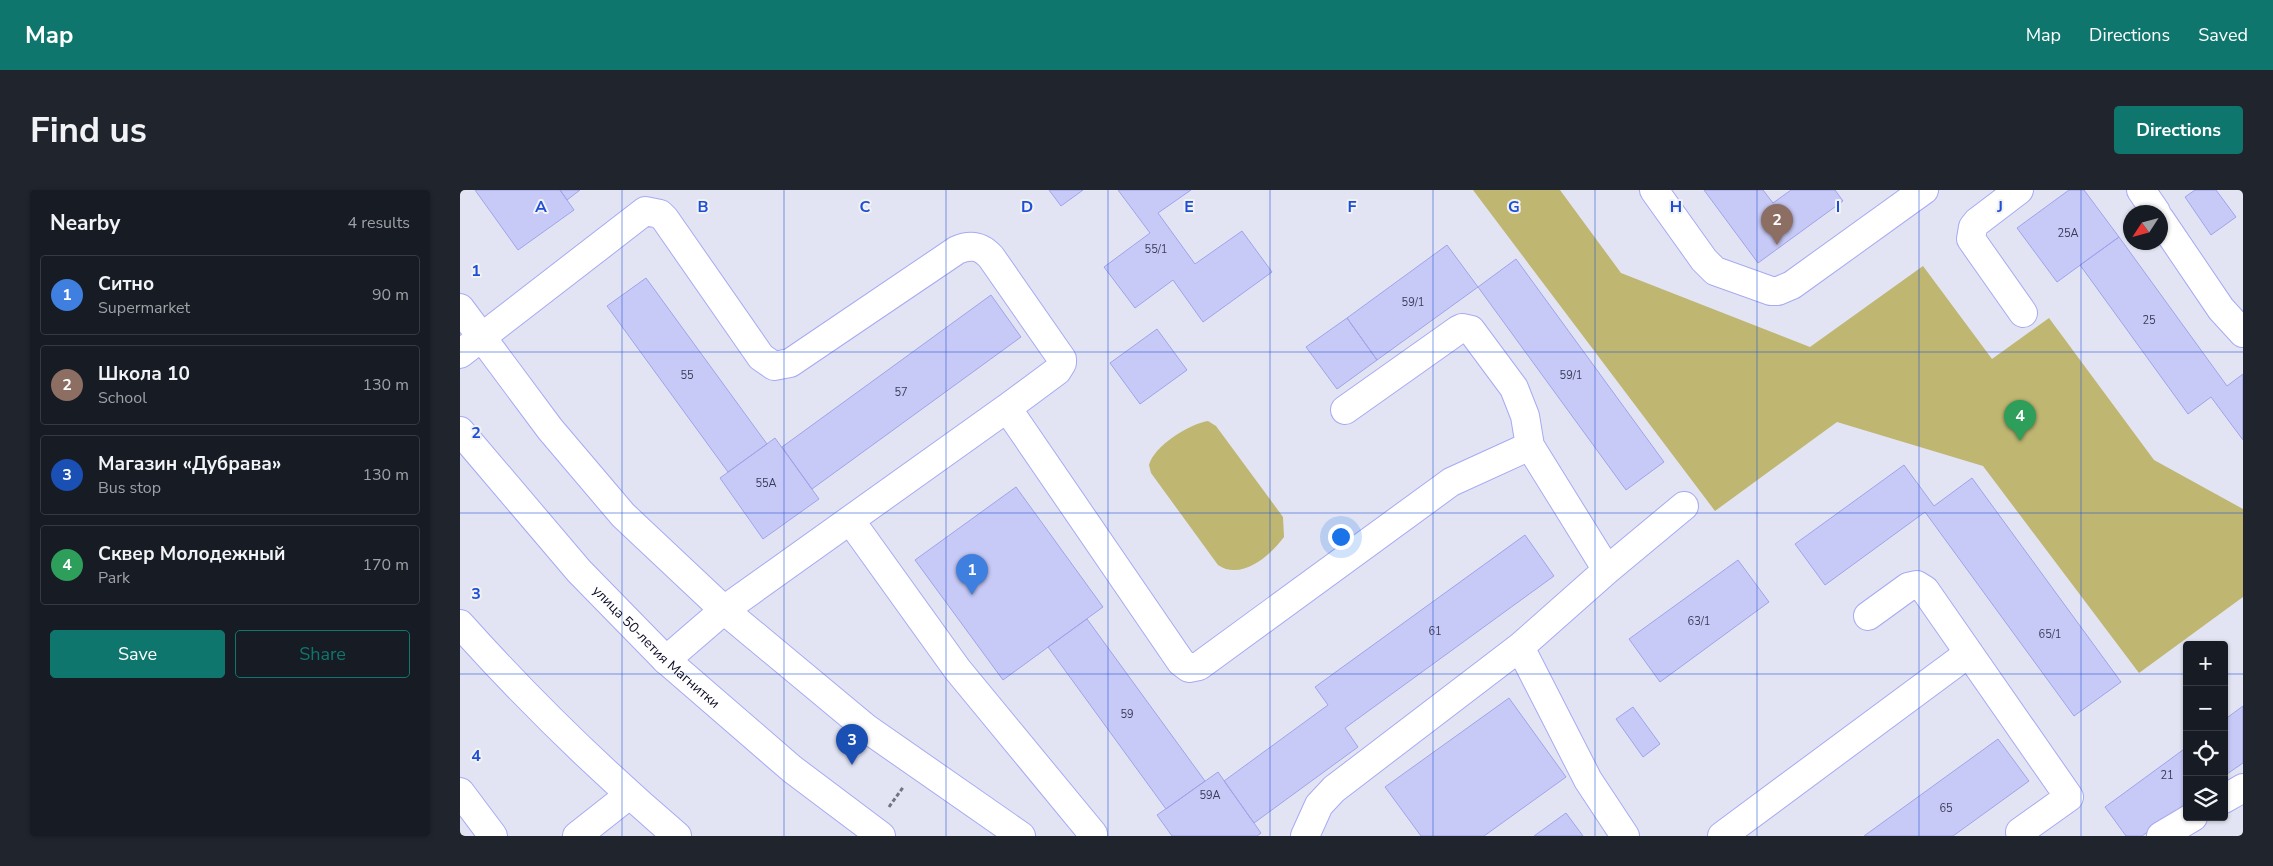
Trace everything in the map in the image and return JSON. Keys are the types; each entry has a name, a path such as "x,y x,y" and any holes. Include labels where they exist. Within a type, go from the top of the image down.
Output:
{"main road":[{"path":"1654,190 1704,260 1715,271 1764,289 1778,291 1792,285 1924,190"},
{"path":"2019,190 1977,222 1973,227 1971,239 2023,313"},
{"path":"2141,190 2151,205"},
{"path":"460,354 637,215 645,211 660,214 665,219 760,357 774,366 790,363 957,250 966,246 976,246 985,250 1062,358 1062,363 1057,371 724,610 666,660"},
{"path":"2168,231 2221,309 2243,333"},
{"path":"460,308 550,429 623,515 724,610 866,728 1020,836"},
{"path":"1345,410 1458,330 1467,328 1475,333 1514,388 1525,416 1530,446 1607,570"},
{"path":"1007,408 1181,662 1189,668 1198,666 1451,482 1530,446"},
{"name":"улица 50-летия Магнитки","path":"460,431 579,571 666,660 792,769 877,833"},
{"path":"1305,836 1319,805 1334,789 1520,647 1607,570 1684,506"},
{"path":"850,520 956,669 1093,834 1092,836"},
{"path":"1868,616 1908,587 1917,585 1925,590 1969,652 2069,797 2020,835"},
{"path":"460,624 552,722 629,795 677,836"},
{"path":"1520,647 1588,780 1626,836"},
{"path":"1722,836 1969,652"},
{"path":"2228,797 2243,788"},
{"path":"460,792 493,836"},
{"path":"577,836 629,795"},
{"path":"2161,836 2186,821"}],"path":[{"path":"877,833 919,765"}],"shaded area":[{"path":"1473,190 1560,190 1621,273 1810,347 1923,266 1992,359 2049,318 2154,460 2243,509 2243,597 2139,673 1983,466 1837,422 1715,511"},
{"path":"1208,421 1216,426 1283,517 1284,537 1271,552 1254,564 1236,570 1218,565 1151,473 1149,465 1158,451 1173,437 1191,426"}],"building":[{"path":"475,190 560,190 574,210 518,250"},
{"path":"560,190 580,190 567,200"},
{"path":"1049,190 1083,190 1061,206"},
{"path":"1118,190 1191,190 1158,213 1195,264 1242,231 1272,272 1203,322 1173,280 1135,308 1104,267 1150,233"},
{"path":"1704,190 1763,190 1773,203 1791,190 1835,190 1843,201 1758,263"},
{"path":"2069,190 2084,190 2119,237 2057,282 2017,228"},
{"path":"2195,190 2216,190 2236,217 2211,235 2185,197"},
{"path":"2119,237 2123,243 2123,250 2128,250 2227,386 2243,374 2243,440 2211,397 2188,414 2080,265"},
{"path":"1447,245 1478,287 1377,360 1347,318"},
{"path":"1516,259 1664,462 1626,490 1478,287"},
{"path":"646,278 767,444 728,472 607,306"},
{"path":"991,295 1021,337 812,489 782,447"},
{"path":"1347,318 1377,360 1337,389 1306,347"},
{"path":"1157,329 1187,370 1140,404 1110,363"},
{"path":"775,438 819,499 763,539 720,478"},
{"path":"1904,465 1934,506 1972,478 2121,682 2074,716 1925,512 1825,585 1795,544"},
{"path":"1016,487 1103,607 1003,680 915,560"},
{"path":"1525,535 1554,576 1345,728 1358,747 1254,823 1224,781 1328,705 1315,687"},
{"path":"1738,560 1769,602 1660,682 1629,639"},
{"path":"1087,619 1205,781 1166,809 1048,647"},
{"path":"1509,698 1566,777 1484,836 1421,836 1385,787"},
{"path":"2243,706 2243,763 2228,773 2228,731 2228,717"},
{"path":"1633,707 1660,744 1643,757 1616,719"},
{"path":"1998,739 2029,781 1953,836 1864,836"},
{"path":"2183,750 2183,806 2142,836 2126,836 2105,807"},
{"path":"1218,772 1261,833 1257,836 1172,836 1157,815"},
{"path":"1566,813 1583,836 1534,836"}],"place":[{"name":"Школа 10","path":"1777,245"},
{"name":"Сквер Молодежный","path":"2020,441"},
{"name":"Ситно","path":"972,595"},
{"name":"Магазин «Дубрава»","path":"852,765"}]}
